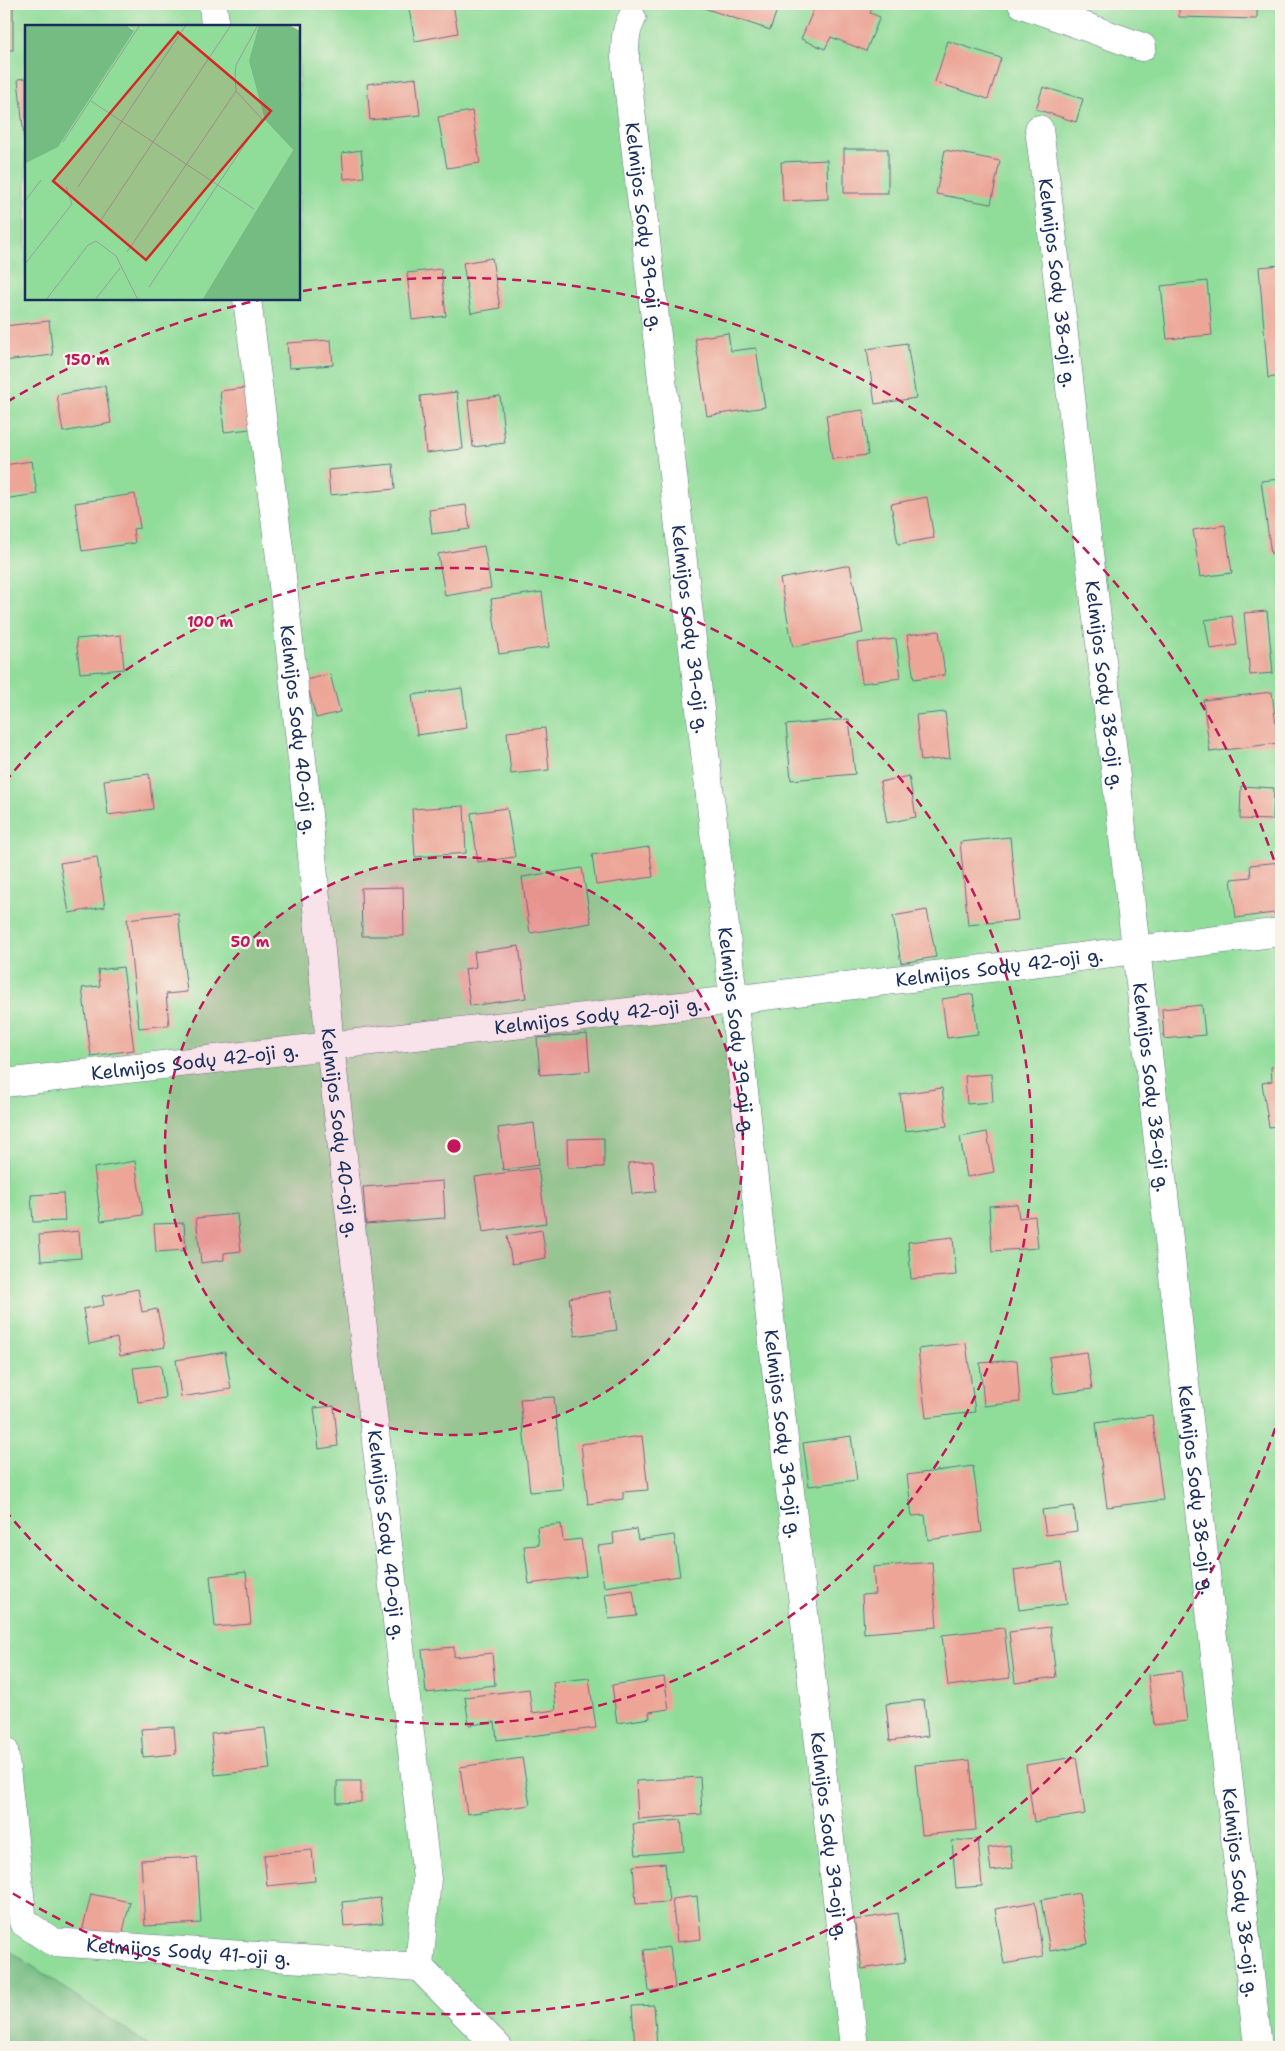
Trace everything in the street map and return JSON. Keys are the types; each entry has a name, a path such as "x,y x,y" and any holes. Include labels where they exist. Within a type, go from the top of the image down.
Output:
{"street":[{"path":"213,4 215,25"},
{"path":"1022,4 1142,47"},
{"name":"Kelmijos Sodų 39-oji g.","path":"632,18 625,40 625,58 854,2047"},
{"name":"Kelmijos Sodų 38-oji g.","path":"1039,129 1055,247 1074,426 1138,950 1258,2047"},
{"name":"Kelmijos Sodų 40-oji g.","path":"247,300 280,559 309,824 330,1045 426,1879 419,1967"},
{"name":"Kelmijos Sodų 42-oji g.","path":"4,1083 733,1000 1281,932"},
{"name":"Kelmijos Sodų 41-oji g.","path":"4,1750 23,1922 53,1942 419,1967"},
{"path":"419,1967 498,2047"}],"green space":[{"path":"4,4 1281,4 1281,2047 151,2047 4,1947"},
{"path":"4,1947 151,2047 4,2047"}],"building":[{"path":"4,4 13,4 13,50 4,50"},
{"path":"408,4 453,4 458,33 415,41"},
{"path":"702,4 779,4 770,30 701,7"},
{"path":"816,4 867,4 873,6 870,13 880,17 866,51 831,37 825,49 801,39"},
{"path":"1179,4 1257,4 1257,19 1179,17"},
{"path":"948,41 1001,58 988,99 935,82"},
{"path":"25,78 25,137 24,137 18,79"},
{"path":"416,78 420,115 370,120 367,84"},
{"path":"1043,87 1083,99 1076,122 1036,109"},
{"path":"472,111 480,163 447,168 438,117"},
{"path":"844,149 888,149 888,193 844,193"},
{"path":"361,150 364,177 344,179 342,153"},
{"path":"945,150 1000,161 991,204 936,194"},
{"path":"827,160 828,199 783,201 781,162"},
{"path":"492,258 500,308 471,313 463,263"},
{"path":"1281,265 1281,376 1268,378 1259,267"},
{"path":"441,269 446,316 412,320 407,273"},
{"path":"1207,281 1212,335 1167,339 1161,286"},
{"path":"49,321 53,355 4,361 4,326"},
{"path":"728,333 731,351 756,348 765,407 707,416 695,338"},
{"path":"331,340 333,365 289,368 287,343"},
{"path":"907,343 916,398 875,404 867,349"},
{"path":"105,386 111,423 63,432 57,395"},
{"path":"245,388 250,429 224,432 220,391"},
{"path":"457,392 463,449 426,453 420,396"},
{"path":"500,396 505,443 473,447 468,400"},
{"path":"863,410 868,455 832,459 826,415"},
{"path":"32,461 37,494 4,499 4,465"},
{"path":"393,464 395,489 330,495 328,470"},
{"path":"1281,479 1281,553 1271,554 1261,481"},
{"path":"135,494 140,528 133,529 135,543 82,551 75,503"},
{"path":"927,497 934,538 898,544 891,504"},
{"path":"466,505 470,529 432,534 429,510"},
{"path":"1225,525 1232,573 1200,577 1193,530"},
{"path":"484,546 491,588 445,596 438,554"},
{"path":"850,565 863,633 793,647 780,579"},
{"path":"542,592 549,647 499,654 491,599"},
{"path":"1267,611 1273,673 1250,675 1244,613"},
{"path":"1232,616 1237,645 1210,649 1205,620"},
{"path":"939,631 945,675 914,679 907,635"},
{"path":"121,635 124,669 80,673 76,639"},
{"path":"896,639 901,678 862,683 857,643"},
{"path":"330,674 340,712 316,718 306,680"},
{"path":"462,688 467,728 417,735 412,695"},
{"path":"1272,692 1278,743 1210,752 1203,700"},
{"path":"945,712 950,758 921,761 916,715"},
{"path":"849,719 855,774 791,780 786,725"},
{"path":"545,728 549,770 511,774 507,732"},
{"path":"149,774 153,809 108,815 104,780"},
{"path":"909,776 916,817 887,823 880,782"},
{"path":"1241,786 1274,788 1273,820 1240,819"},
{"path":"464,806 466,853 415,857 412,809"},
{"path":"507,808 515,857 478,862 471,813"},
{"path":"1010,837 1018,920 968,925 960,842"},
{"path":"649,847 653,877 596,885 592,855"},
{"path":"97,857 105,907 69,913 60,863"},
{"path":"1281,862 1281,912 1236,918 1231,879 1251,877 1250,865"},
{"path":"582,868 591,923 530,933 522,877"},
{"path":"403,887 404,936 362,936 361,888"},
{"path":"927,910 936,957 901,963 893,916"},
{"path":"178,913 187,992 166,994 169,1025 139,1028 127,919"},
{"path":"519,946 526,998 470,1006 465,969 476,967 474,952"},
{"path":"123,967 134,1050 91,1056 82,988 100,986 98,970"},
{"path":"973,994 978,1034 947,1038 942,999"},
{"path":"1202,1005 1205,1035 1164,1039 1162,1009"},
{"path":"587,1034 590,1071 540,1075 537,1038"},
{"path":"1281,1065 1281,1125 1269,1127 1262,1083 1272,1081 1271,1067"},
{"path":"991,1074 993,1102 967,1104 965,1076"},
{"path":"942,1088 947,1126 905,1131 900,1094"},
{"path":"534,1123 539,1165 503,1170 498,1128"},
{"path":"987,1132 994,1172 967,1177 960,1137"},
{"path":"604,1138 604,1167 568,1168 567,1139"},
{"path":"135,1161 143,1215 101,1221 94,1168"},
{"path":"653,1161 656,1192 632,1194 628,1163"},
{"path":"538,1168 546,1223 483,1232 475,1177"},
{"path":"443,1181 445,1218 366,1224 363,1187"},
{"path":"63,1193 65,1221 33,1222 31,1195"},
{"path":"1017,1204 1019,1218 1035,1216 1038,1248 992,1251 989,1206"},
{"path":"237,1214 241,1251 224,1253 224,1260 201,1263 196,1218"},
{"path":"184,1223 186,1250 156,1252 154,1224"},
{"path":"542,1230 546,1258 512,1264 507,1236"},
{"path":"79,1231 81,1258 41,1261 39,1235"},
{"path":"953,1237 956,1275 911,1279 908,1242"},
{"path":"138,1289 142,1312 157,1309 165,1347 120,1356 117,1338 89,1344 83,1309 104,1305 102,1296"},
{"path":"611,1291 617,1330 575,1336 569,1298"},
{"path":"966,1343 975,1412 926,1418 918,1349"},
{"path":"225,1352 231,1389 181,1397 176,1360"},
{"path":"1087,1352 1092,1389 1054,1394 1049,1357"},
{"path":"1017,1360 1020,1402 984,1406 980,1363"},
{"path":"161,1365 165,1398 138,1402 133,1368"},
{"path":"554,1397 563,1489 530,1492 520,1399"},
{"path":"334,1406 338,1446 319,1449 314,1408"},
{"path":"1152,1415 1163,1500 1107,1507 1096,1423"},
{"path":"642,1436 648,1490 623,1492 623,1499 588,1504 581,1444"},
{"path":"851,1436 857,1480 809,1486 803,1443"},
{"path":"973,1466 982,1532 928,1540 925,1515 912,1516 907,1475"},
{"path":"1074,1506 1077,1531 1046,1535 1042,1510"},
{"path":"561,1524 563,1541 581,1539 586,1576 529,1584 524,1546 539,1545 537,1527"},
{"path":"636,1529 638,1540 674,1535 680,1576 604,1587 598,1546 614,1544 613,1533"},
{"path":"932,1562 937,1627 864,1633 862,1595 875,1594 873,1567"},
{"path":"1061,1563 1067,1604 1019,1610 1014,1570"},
{"path":"246,1572 251,1624 215,1627 210,1576"},
{"path":"633,1590 637,1616 609,1619 605,1594"},
{"path":"1050,1627 1056,1677 1015,1683 1009,1632"},
{"path":"1004,1628 1010,1678 948,1686 942,1635"},
{"path":"454,1647 454,1657 492,1653 495,1685 426,1693 422,1650"},
{"path":"1181,1671 1187,1721 1154,1725 1148,1675"},
{"path":"664,1677 669,1709 649,1712 650,1718 617,1723 612,1685"},
{"path":"589,1678 596,1728 497,1740 495,1722 469,1725 465,1697 529,1689 532,1713 556,1710 553,1682"},
{"path":"924,1700 928,1736 890,1741 886,1704"},
{"path":"174,1727 176,1754 143,1757 141,1729"},
{"path":"265,1728 270,1769 215,1775 211,1734"},
{"path":"1076,1757 1085,1814 1034,1822 1026,1765"},
{"path":"522,1758 530,1805 467,1814 460,1767"},
{"path":"970,1760 976,1830 922,1835 915,1765"},
{"path":"700,1777 702,1814 638,1819 636,1781"},
{"path":"337,1781 361,1781 361,1802 337,1803"},
{"path":"681,1820 684,1851 636,1855 633,1824"},
{"path":"978,1839 982,1886 956,1888 952,1841"},
{"path":"1010,1845 1013,1868 991,1871 988,1848"},
{"path":"312,1850 315,1881 267,1886 264,1855"},
{"path":"197,1857 201,1923 145,1926 141,1860"},
{"path":"665,1863 669,1902 636,1904 633,1866"},
{"path":"1079,1893 1088,1944 1050,1951 1041,1900"},
{"path":"91,1894 130,1902 121,1940 82,1932"},
{"path":"697,1896 701,1939 677,1942 672,1899"},
{"path":"380,1898 383,1923 344,1926 342,1902"},
{"path":"1035,1902 1043,1957 1004,1964 995,1909"},
{"path":"898,1913 905,1962 862,1969 854,1920"},
{"path":"670,1947 675,1988 649,1991 644,1950"},
{"path":"654,2005 657,2047 635,2047 632,2006"}]}
